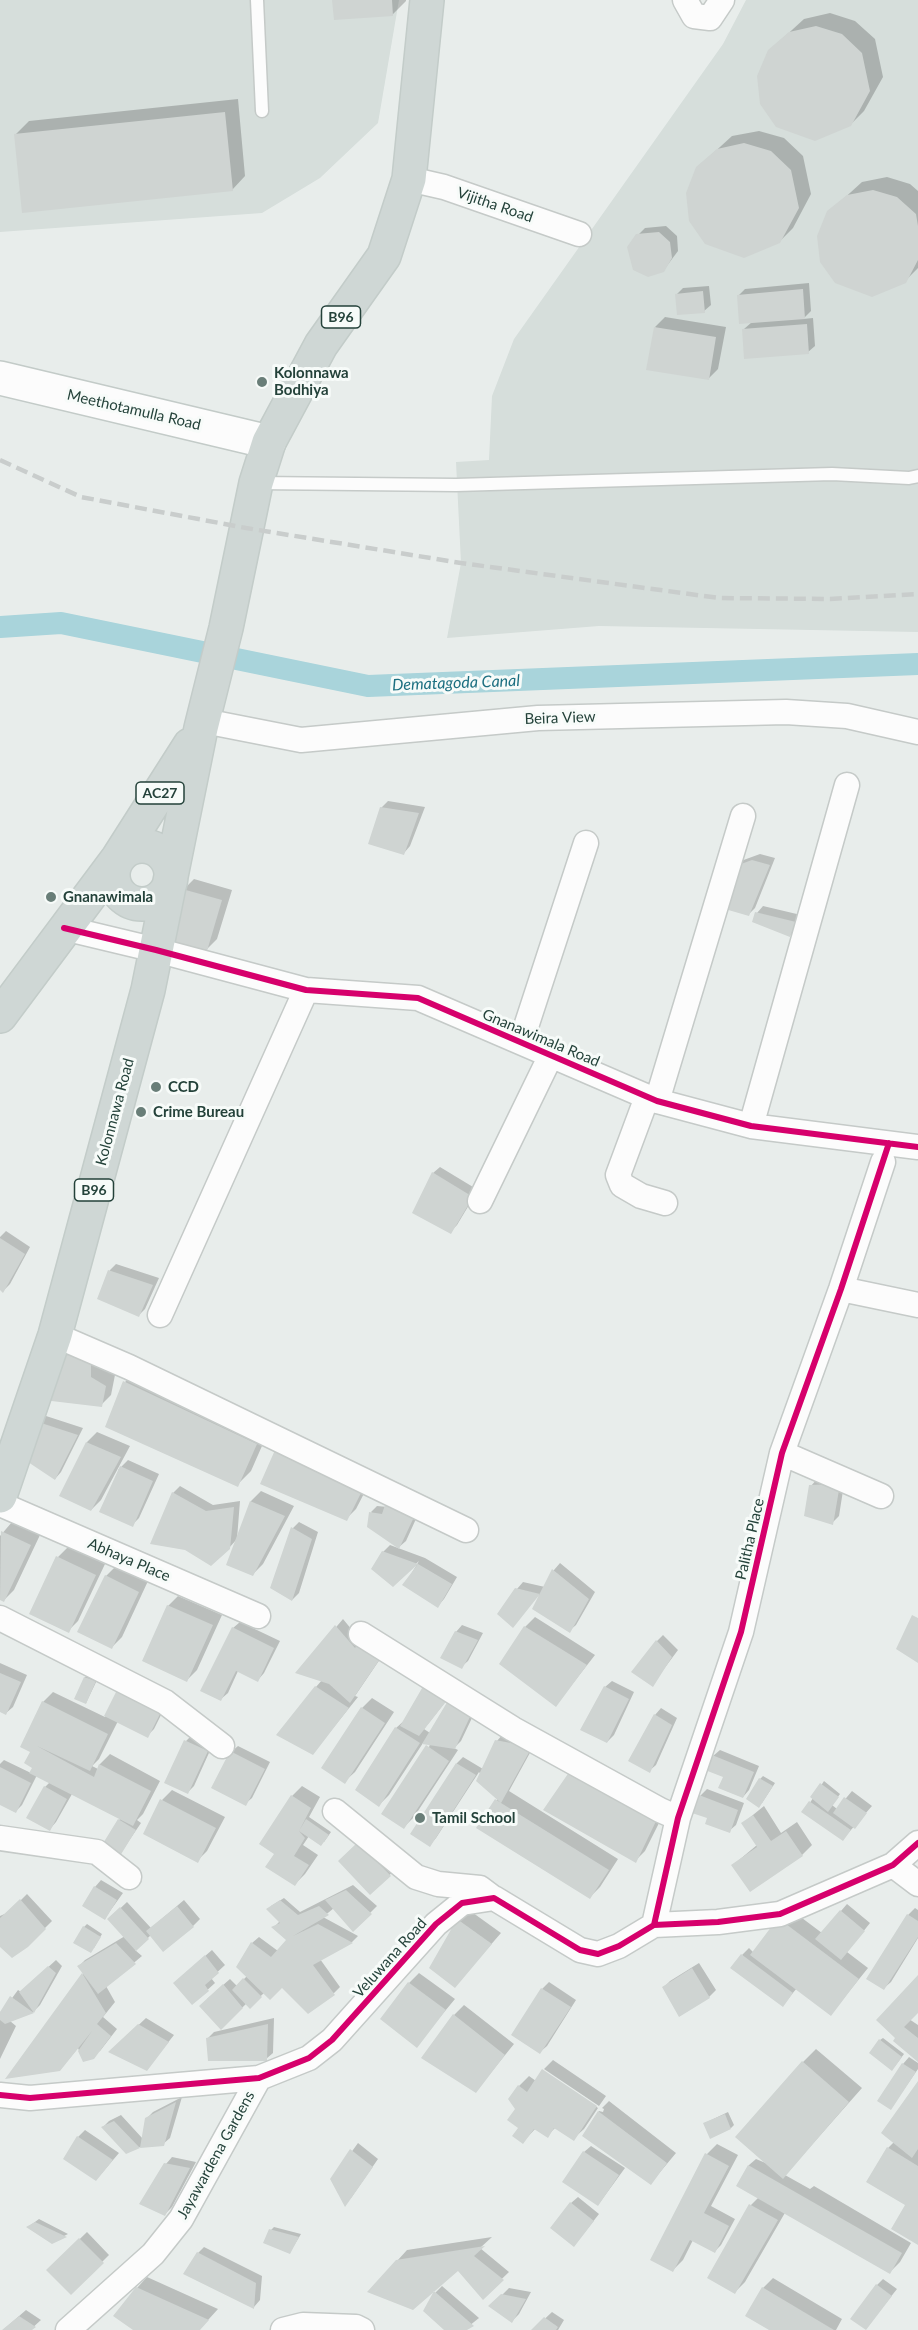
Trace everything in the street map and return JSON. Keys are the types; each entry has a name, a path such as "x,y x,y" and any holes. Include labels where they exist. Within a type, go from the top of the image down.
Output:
{"main road":[{"name":"B96","path":"202,724 226,628 256,483 269,442 321,345 384,255 409,179 427,0"},
{"name":"AC27","path":"0,1016 118,858 202,724"},
{"name":"Kolonnawa Road","path":"0,1496 55,1335 148,990 202,724"},
{"path":"134,847 153,848 167,861 171,879 168,889 154,902 145,905 126,900 114,886 113,876 118,858 134,847"}],"street":[{"path":"684,0 694,16 710,18 722,0"},
{"name":"Vijitha Road","path":"409,179 444,187 579,234"},
{"name":"Meethotamulla Road","path":"0,378 269,442"},
{"name":"Beira View","path":"202,724 301,740 538,718 786,712 847,716 918,732"},
{"path":"751,1126 846,785"},
{"path":"665,1203 641,1196 622,1185 618,1175 652,1099 743,816"},
{"path":"521,1042 586,843"},
{"name":"Gnanawimala Road","path":"64,928 306,990 418,998 652,1099 751,1126 918,1146"},
{"path":"160,1315 306,990"},
{"path":"480,1201 551,1055"},
{"name":"Palitha Place","path":"654,1925 678,1818 741,1632 782,1453 841,1289 882,1162"},
{"path":"841,1289 918,1305"},
{"path":"55,1335 129,1367 466,1530"},
{"path":"782,1453 881,1496"},
{"name":"Abhaya Place","path":"0,1504 258,1616"},
{"path":"0,1618 165,1702 222,1746"},
{"path":"361,1635 513,1729 678,1818"},
{"path":"335,1811 417,1877 438,1884 480,1888 580,1950 598,1954 619,1946 654,1925 718,1922 780,1914 893,1865 918,1843"},
{"path":"0,1838 97,1852 129,1877"},
{"path":"893,1865 918,1884"},
{"name":"Veluwana Road","path":"0,2095 30,2098 259,2078 309,2058 332,2040 436,1924 462,1903 494,1898"},
{"name":"Jayawardena Gardens","path":"68,2330 153,2254 181,2219 259,2078"},
{"path":"283,2330 303,2325 356,2327 362,2330"}],"lane":[{"path":"257,0 262,111"},
{"path":"256,483 456,485 832,474 915,479"}],"shaded area":[{"path":"0,0 399,0 378,123 320,178 262,213 0,232"},
{"path":"746,0 918,0 918,632 599,626 447,638 461,563 456,462 489,460 492,396 514,339 723,44"}],"building":[{"path":"332,0 392,0 393,16 334,20"},
{"path":"816,26 842,34 862,53 870,91 851,126 815,141 776,127 760,104 757,76 768,50 789,32"},
{"path":"225,112 233,191 22,213 14,134"},
{"path":"744,143 771,151 791,170 799,208 780,243 744,258 705,244 689,221 686,193 696,167 717,149"},
{"path":"873,190 897,197 916,214 918,260 906,283 872,297 835,283 820,262 817,236 827,211 847,195"},
{"path":"659,232 670,242 672,258 664,272 648,277 633,270 627,247 636,234"},
{"path":"803,289 805,319 739,324 737,295"},
{"path":"703,291 705,313 677,315 675,294"},
{"path":"807,324 809,354 744,359 742,329"},
{"path":"654,327 716,337 709,380 646,370"},
{"path":"380,807 419,813 404,855 368,844"},
{"path":"752,860 770,865 749,916 718,907 730,868"},
{"path":"182,889 222,900 207,951 167,940"},
{"path":"755,912 796,922 790,937 752,922"},
{"path":"432,1172 473,1197 451,1234 412,1213"},
{"path":"0,1238 25,1254 3,1293 0,1290"},
{"path":"108,1270 153,1285 139,1317 97,1299"},
{"path":"56,1351 91,1361 91,1377 106,1386 102,1407 43,1400"},
{"path":"123,1381 257,1444 238,1487 105,1427"},
{"path":"35,1421 78,1435 55,1480 25,1460"},
{"path":"86,1442 121,1457 91,1511 59,1496"},
{"path":"275,1450 363,1489 347,1521 260,1484"},
{"path":"120,1466 153,1481 133,1527 99,1512"},
{"path":"840,1484 833,1525 804,1516 809,1485"},
{"path":"172,1492 206,1511 234,1507 230,1549 211,1566 185,1550 150,1544"},
{"path":"388,1496 414,1517 399,1549 367,1527 369,1512 382,1514"},
{"path":"250,1501 285,1516 253,1576 226,1565"},
{"path":"291,1527 312,1539 292,1601 270,1588"},
{"path":"1,1531 31,1545 4,1602 0,1600"},
{"path":"382,1551 418,1564 393,1587 371,1569"},
{"path":"56,1556 96,1575 69,1633 29,1614"},
{"path":"418,1564 452,1584 438,1608 402,1585"},
{"path":"552,1569 589,1599 570,1633 532,1609"},
{"path":"105,1575 139,1592 112,1649 77,1632"},
{"path":"515,1588 540,1594 513,1628 497,1614"},
{"path":"167,1605 213,1625 187,1682 142,1661"},
{"path":"912,1615 918,1618 918,1663 896,1649"},
{"path":"335,1625 355,1648 361,1640 384,1653 350,1703 329,1684 295,1673"},
{"path":"524,1626 587,1665 556,1707 499,1664"},
{"path":"232,1627 274,1648 258,1682 236,1671 221,1701 200,1691"},
{"path":"455,1631 478,1640 462,1669 440,1658"},
{"path":"656,1640 672,1657 653,1687 631,1672"},
{"path":"0,1673 21,1682 6,1715 0,1712"},
{"path":"84,1677 96,1681 86,1704 74,1699"},
{"path":"425,1683 452,1694 419,1736 400,1726"},
{"path":"119,1686 163,1708 148,1738 104,1716"},
{"path":"315,1686 349,1708 313,1755 276,1735"},
{"path":"604,1686 629,1699 607,1743 580,1730"},
{"path":"452,1694 475,1706 455,1749 422,1744"},
{"path":"42,1701 108,1734 90,1771 37,1746 94,1777 99,1764 151,1791 133,1826 29,1773 32,1768 24,1763 30,1752 20,1747"},
{"path":"361,1707 385,1723 345,1784 321,1768"},
{"path":"654,1714 672,1725 650,1773 628,1761"},
{"path":"395,1727 420,1743 379,1807 355,1790"},
{"path":"184,1740 208,1751 188,1794 164,1783"},
{"path":"495,1740 532,1747 501,1803 476,1781"},
{"path":"426,1745 449,1761 404,1829 381,1814"},
{"path":"230,1751 265,1769 246,1806 211,1788"},
{"path":"712,1755 754,1772 743,1798 718,1788 723,1777 705,1770"},
{"path":"456,1763 476,1775 430,1847 410,1834"},
{"path":"574,1765 658,1817 636,1863 543,1810"},
{"path":"0,1767 31,1783 16,1813 0,1805"},
{"path":"759,1778 773,1786 759,1808 746,1799"},
{"path":"820,1783 839,1797 828,1812 810,1797"},
{"path":"44,1786 67,1799 50,1831 26,1818"},
{"path":"291,1795 311,1808 299,1831 305,1838 294,1856 309,1865 295,1886 265,1867 274,1854 259,1844"},
{"path":"699,1795 738,1810 730,1833 705,1824 707,1818 692,1813"},
{"path":"844,1797 867,1813 855,1829 833,1813"},
{"path":"160,1799 216,1828 198,1863 143,1834"},
{"path":"495,1799 609,1870 590,1899 476,1828"},
{"path":"809,1801 851,1830 843,1841 801,1812"},
{"path":"753,1815 771,1841 786,1831 803,1856 750,1892 731,1865 757,1847 741,1823"},
{"path":"118,1819 136,1830 120,1856 102,1845"},
{"path":"306,1819 329,1835 321,1846 299,1831"},
{"path":"358,1842 391,1876 370,1895 338,1861"},
{"path":"94,1886 117,1900 105,1920 82,1906"},
{"path":"346,1890 372,1914 353,1932 325,1900"},
{"path":"20,1899 46,1929 28,1947 12,1958 0,1947 0,1918"},
{"path":"280,1900 298,1915 319,1906 329,1915 293,1936 318,1924 353,1943 313,1965 335,1995 308,2014 282,1988 270,2000 236,1967 251,1942 271,1957 286,1940 271,1927 280,1923 266,1909"},
{"path":"177,1906 194,1927 163,1952 146,1931"},
{"path":"120,1907 149,1939 136,1951 107,1919"},
{"path":"840,1910 865,1931 841,1960 815,1939"},
{"path":"907,1914 918,1921 918,1937 884,1990 866,1979"},
{"path":"778,1918 859,1979 831,2016 750,1955"},
{"path":"457,1919 492,1944 455,1988 429,1968"},
{"path":"83,1926 101,1937 91,1953 73,1943"},
{"path":"116,1943 136,1964 98,1994 77,1966"},
{"path":"741,1954 793,1993 783,2007 730,1968"},
{"path":"205,1955 219,1973 205,1985 209,1991 192,2005 173,1983"},
{"path":"48,1966 56,1973 34,2013 19,1992"},
{"path":"692,1968 710,1998 679,2017 662,1987"},
{"path":"82,1973 106,2013 97,2024 111,2036 94,2059 83,2062 78,2051 92,2031 60,2071 5,2079"},
{"path":"918,1975 918,2013 904,2027 918,2038 918,2062 893,2041 895,2038 876,2020"},
{"path":"243,1978 262,1997 250,2009 232,1990"},
{"path":"408,1982 446,2010 417,2048 380,2019"},
{"path":"223,1984 243,2008 221,2030 199,2006"},
{"path":"541,1988 571,2007 540,2054 511,2035"},
{"path":"10,1996 34,2013 5,2024 0,2020 0,2012"},
{"path":"453,2014 505,2055 476,2093 421,2058"},
{"path":"138,2024 169,2042 147,2071 108,2052"},
{"path":"268,2024 267,2061 208,2061 206,2038"},
{"path":"879,2039 902,2057 892,2071 869,2053"},
{"path":"802,2061 849,2102 783,2179 735,2137"},
{"path":"902,2063 916,2072 891,2110 877,2101"},
{"path":"542,2069 597,2106 574,2141 554,2128 548,2138 534,2129 523,2144 512,2136 518,2128 507,2120 515,2109 508,2099 518,2085 527,2092"},
{"path":"918,2081 918,2149 912,2158 881,2133"},
{"path":"176,2102 164,2146 140,2148 145,2118"},
{"path":"598,2111 667,2163 651,2185 582,2136"},
{"path":"725,2114 731,2129 710,2139 703,2123"},
{"path":"114,2121 140,2148 126,2154 101,2127"},
{"path":"77,2136 113,2160 96,2181 63,2159"},
{"path":"887,2147 918,2166 918,2245 891,2229 905,2205 866,2182"},
{"path":"350,2149 373,2167 345,2207 330,2179"},
{"path":"583,2151 619,2175 598,2206 562,2182"},
{"path":"705,2153 729,2166 704,2213 729,2226 715,2253 690,2240 673,2272 650,2260"},
{"path":"164,2163 190,2168 165,2216 139,2204"},
{"path":"748,2165 902,2253 890,2274 736,2186"},
{"path":"570,2202 594,2221 574,2247 550,2228"},
{"path":"749,2204 778,2220 735,2294 707,2278"},
{"path":"35,2222 67,2237 52,2244 26,2227"},
{"path":"269,2229 299,2237 290,2254 263,2243"},
{"path":"79,2238 104,2263 71,2295 46,2270"},
{"path":"485,2246 474,2256 504,2280 483,2300 458,2271 413,2310 367,2292 396,2260"},
{"path":"197,2252 256,2283 254,2309 183,2274"},
{"path":"876,2284 892,2296 866,2330 850,2319"},
{"path":"136,2287 209,2320 200,2330 133,2330 113,2316"},
{"path":"762,2287 834,2330 769,2330 745,2316"},
{"path":"434,2291 474,2326 467,2330 444,2330 423,2311"},
{"path":"501,2294 526,2299 512,2323 488,2306"},
{"path":"19,2316 36,2327 32,2330 2,2330"},
{"path":"544,2317 558,2327 556,2330 531,2330"}],"waterway":[{"name":"Dematagoda Canal","path":"0,627 61,623 368,686 918,664"}],"railway":[{"path":"0,460 81,497 246,528 461,563 719,598 830,599 918,594"}],"cycle path":[{"path":"64,928 306,990 418,998 657,1101 751,1126 918,1147"},
{"path":"654,1925 678,1818 741,1632 782,1453 841,1289 889,1143"},
{"path":"0,2095 30,2098 259,2078 309,2058 332,2040 436,1924 462,1903 494,1898 580,1950 598,1954 619,1946 654,1925 718,1922 780,1914 893,1865 918,1843"}],"place":[{"name":"Kolonnawa Bodhiya","path":"262,382"},
{"name":"Gnanawimala","path":"51,897"},
{"name":"CCD","path":"156,1087"},
{"name":"Crime Bureau","path":"141,1112"},
{"name":"Tamil School","path":"420,1818"}]}
